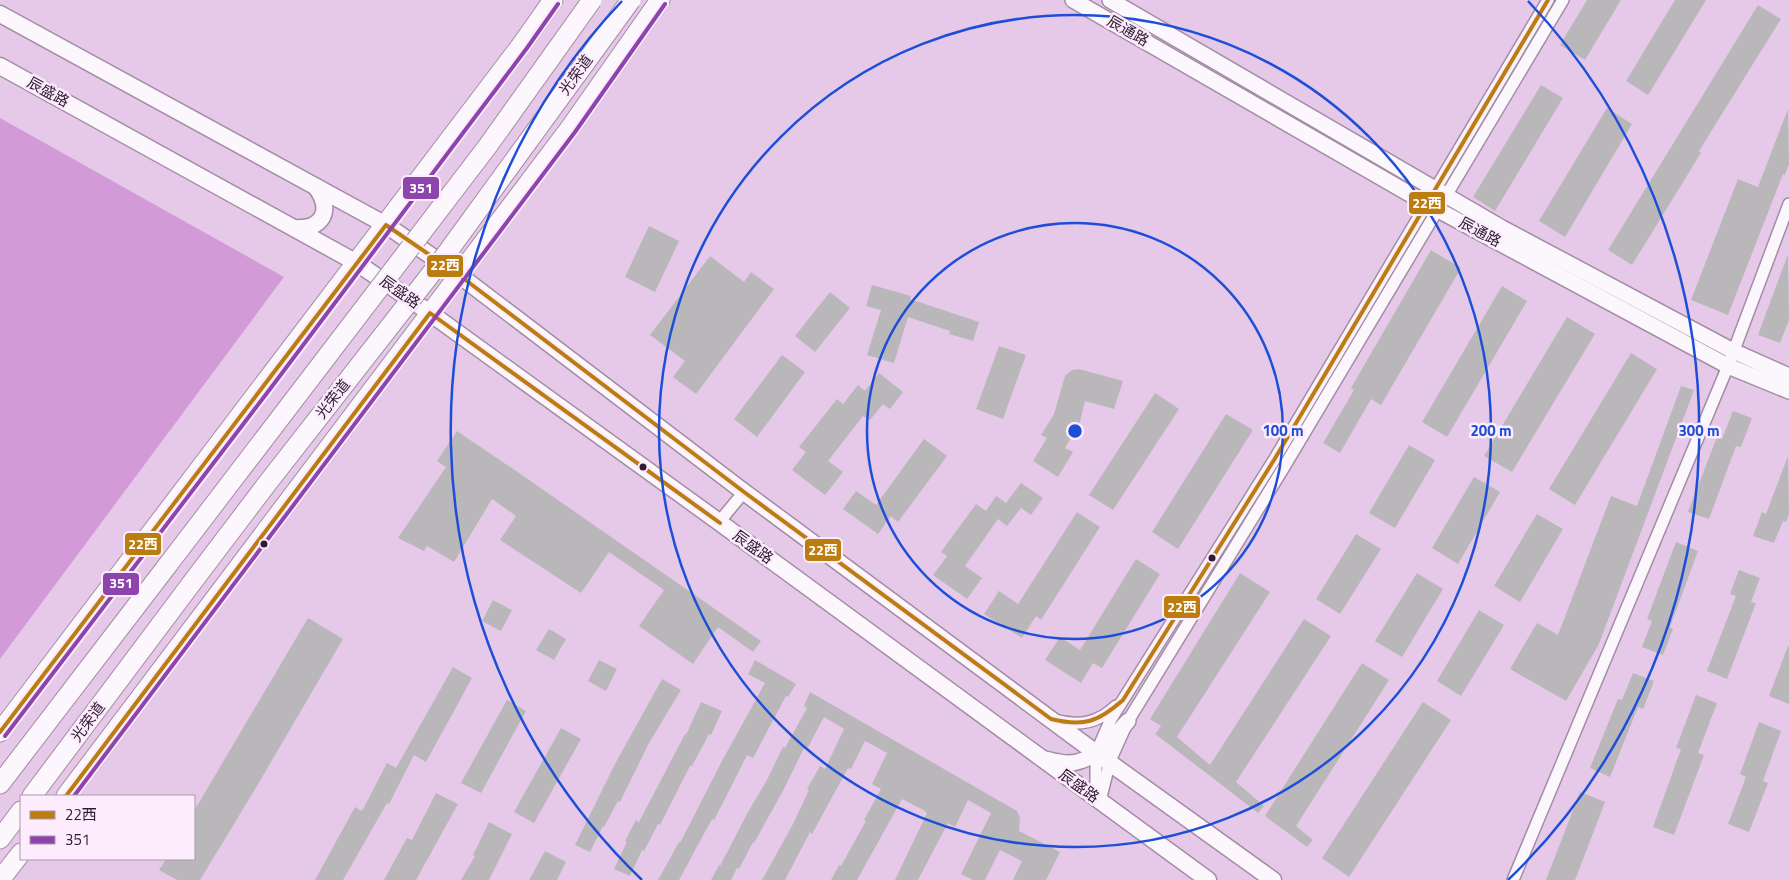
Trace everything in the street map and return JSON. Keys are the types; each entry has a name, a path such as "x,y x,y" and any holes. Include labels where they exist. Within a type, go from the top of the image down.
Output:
{"main road":[{"path":"0,732 257,397 553,0"},
{"name":"光荣道","path":"0,784 487,147 592,0"},
{"name":"光荣道","path":"33,795 266,485 441,261 631,0"},
{"path":"67,795 570,128 660,0"},
{"path":"0,14 386,225 459,275 744,492 1273,880"},
{"name":"辰盛路","path":"0,66 357,263 430,313 719,522 1208,880"},
{"path":"294,228 304,229 311,227 323,215 324,199 316,187"},
{"path":"0,839 20,811"},
{"path":"0,880 20,854"}],"street":[{"name":"辰通路","path":"1073,0 1433,207 1728,366 1789,391"},
{"name":"辰通路","path":"1110,0 1502,228 1733,351 1789,376"},
{"path":"1040,758 1068,763 1103,757 1128,720 1284,467 1441,193 1548,0"},
{"path":"1441,193 1563,0"},
{"path":"1513,880 1728,366 1789,204"},
{"path":"1100,802 1096,791 1111,720 1433,207"},
{"path":"719,522 744,492"},
{"path":"1051,719 1075,724 1094,722 1111,711 1123,700"}],"shaded area":[{"path":"0,118 284,277 0,659"}],"building":[{"path":"1587,0 1621,0 1585,60 1560,45"},
{"path":"1675,0 1706,0 1648,95 1626,81"},
{"path":"1758,5 1781,19 1699,151 1701,153 1632,265 1608,250"},
{"path":"1541,85 1563,98 1495,211 1473,197"},
{"path":"1607,108 1632,124 1565,237 1539,221"},
{"path":"1788,109 1789,164 1785,175 1783,174 1728,315 1691,300 1738,179 1758,187"},
{"path":"649,226 679,241 655,292 625,277"},
{"path":"1431,250 1461,268 1381,405 1371,399 1340,453 1323,443 1354,390 1351,388"},
{"path":"1788,254 1789,320 1780,343 1758,335"},
{"path":"710,256 744,282 751,272 774,289 696,394 673,377 685,361 650,335"},
{"path":"872,285 911,296 910,299 979,322 973,341 949,334 950,331 908,317 894,363 867,355 881,310 866,306"},
{"path":"1502,286 1527,301 1447,437 1422,422"},
{"path":"830,292 850,308 815,352 795,336"},
{"path":"1567,317 1595,334 1512,472 1484,456"},
{"path":"999,346 1026,355 1003,419 976,409"},
{"path":"1631,353 1657,369 1575,505 1549,489"},
{"path":"782,355 805,372 757,437 734,419"},
{"path":"1079,369 1123,381 1114,409 1085,401 1080,422 1065,448 1073,452 1058,477 1033,461 1047,438 1041,435 1054,414 1065,376 1072,370"},
{"path":"879,373 903,392 890,409 883,404 870,420 863,416 828,461 843,472 825,495 792,470 806,452 799,447 837,399 843,404 858,385 865,391"},
{"path":"1681,386 1694,390 1599,644 1566,701 1510,669 1537,623 1558,635 1611,496 1637,506"},
{"path":"1155,393 1179,409 1113,510 1089,495"},
{"path":"1733,411 1752,418 1741,447 1736,446 1709,519 1688,512 1717,437 1722,439"},
{"path":"1226,414 1253,430 1178,549 1152,532"},
{"path":"457,431 761,641 753,652 718,627 693,664 639,626 664,590 609,552 581,593 500,540 516,516 492,499 454,562 427,546 424,551 398,538 446,467 437,461"},
{"path":"924,439 947,456 898,522 891,516 878,534 843,509 856,491 876,505"},
{"path":"1409,445 1435,460 1395,528 1369,513"},
{"path":"1788,456 1789,514 1786,522 1783,521 1774,543 1753,536 1762,512 1766,514"},
{"path":"1474,477 1500,492 1458,564 1432,548"},
{"path":"1021,483 1043,498 1031,515 1021,508 1007,526 998,519 965,566 982,578 967,599 933,575 947,556 941,552 976,504 986,511 996,496 1006,503"},
{"path":"1077,512 1100,527 1041,620 1036,616 1022,638 984,614 999,591 1018,604"},
{"path":"1537,514 1563,529 1520,602 1494,586"},
{"path":"1356,534 1381,549 1340,614 1316,599"},
{"path":"1676,542 1698,551 1670,627 1673,629 1663,655 1642,647 1652,621 1647,619"},
{"path":"1136,559 1160,574 1102,668 1093,663 1081,683 1045,660 1060,637 1080,650"},
{"path":"1739,570 1760,578 1751,602 1756,603 1727,679 1707,671 1736,596 1730,594"},
{"path":"1240,573 1270,592 1177,737 1210,765 1304,619 1331,636 1236,782 1264,806 1258,813 1155,734 1161,726 1150,719"},
{"path":"1417,573 1443,589 1402,657 1375,641"},
{"path":"493,600 512,610 501,631 482,621"},
{"path":"1479,610 1504,625 1461,696 1437,681"},
{"path":"308,618 343,639 200,880 177,880 159,870 165,860 195,860 195,809"},
{"path":"549,629 566,639 554,660 536,650"},
{"path":"1789,646 1789,704 1769,696"},
{"path":"599,660 617,669 606,691 588,681"},
{"path":"755,660 796,684 788,697 786,696 753,758 747,755 714,820 712,819 679,880 658,880 680,843 765,683 748,674"},
{"path":"1362,663 1389,680 1296,826 1313,840 1307,847 1265,816"},
{"path":"453,667 472,678 426,762 414,755 389,804 387,803 343,880 315,880 355,807 362,811 387,763 396,768"},
{"path":"1633,673 1654,681 1643,709 1638,707 1610,777 1590,768 1618,699 1622,700"},
{"path":"662,679 681,690 649,743 620,802 618,801 603,826 590,852 575,845 615,764"},
{"path":"810,692 1017,811 1020,818 1019,831 1060,852 1046,880 1013,880 1022,861 1000,850 985,880 973,880 961,874 991,813 968,800 955,827 948,823 918,880 895,880 927,813 902,799 857,880 831,880 866,821 864,820 881,789 872,784 887,753 865,741 851,769 848,768 812,834 810,832 785,880 762,880 793,824 809,790 807,789 820,766 825,769 844,729 824,717 808,747 805,746 784,789 739,869 737,868 731,880 711,880 767,780 783,747 785,748 807,708 804,706"},
{"path":"1696,695 1717,703 1698,753 1704,755 1674,835 1653,827 1681,749 1676,748"},
{"path":"507,700 526,711 481,793 461,783"},
{"path":"701,702 722,711 711,735 709,734 692,766 690,766 660,825 658,824 644,851 642,850 630,876 614,869 627,842 625,841 636,820 639,822 686,735"},
{"path":"1423,702 1451,720 1349,877 1322,858"},
{"path":"1759,722 1781,731 1763,781 1768,783 1749,832 1728,824 1746,777 1740,774"},
{"path":"561,728 581,739 534,823 514,812"},
{"path":"1580,792 1605,802 1575,880 1546,880"},
{"path":"436,793 458,804 416,880 384,880 407,838 412,840"},
{"path":"489,822 512,834 489,880 461,880 475,856 473,855"},
{"path":"545,851 566,862 557,880 529,880"}],"transit line":[{"name":"22西","path":"0,732 386,225 459,275 744,492 1051,719 1082,722 1098,718 1123,700 1274,460 1548,0"},
{"name":"351","path":"5,736 267,393 527,48 558,4"},
{"name":"351","path":"75,795 575,132 665,4"},
{"name":"22西","path":"67,795 430,313 720,523"}]}
